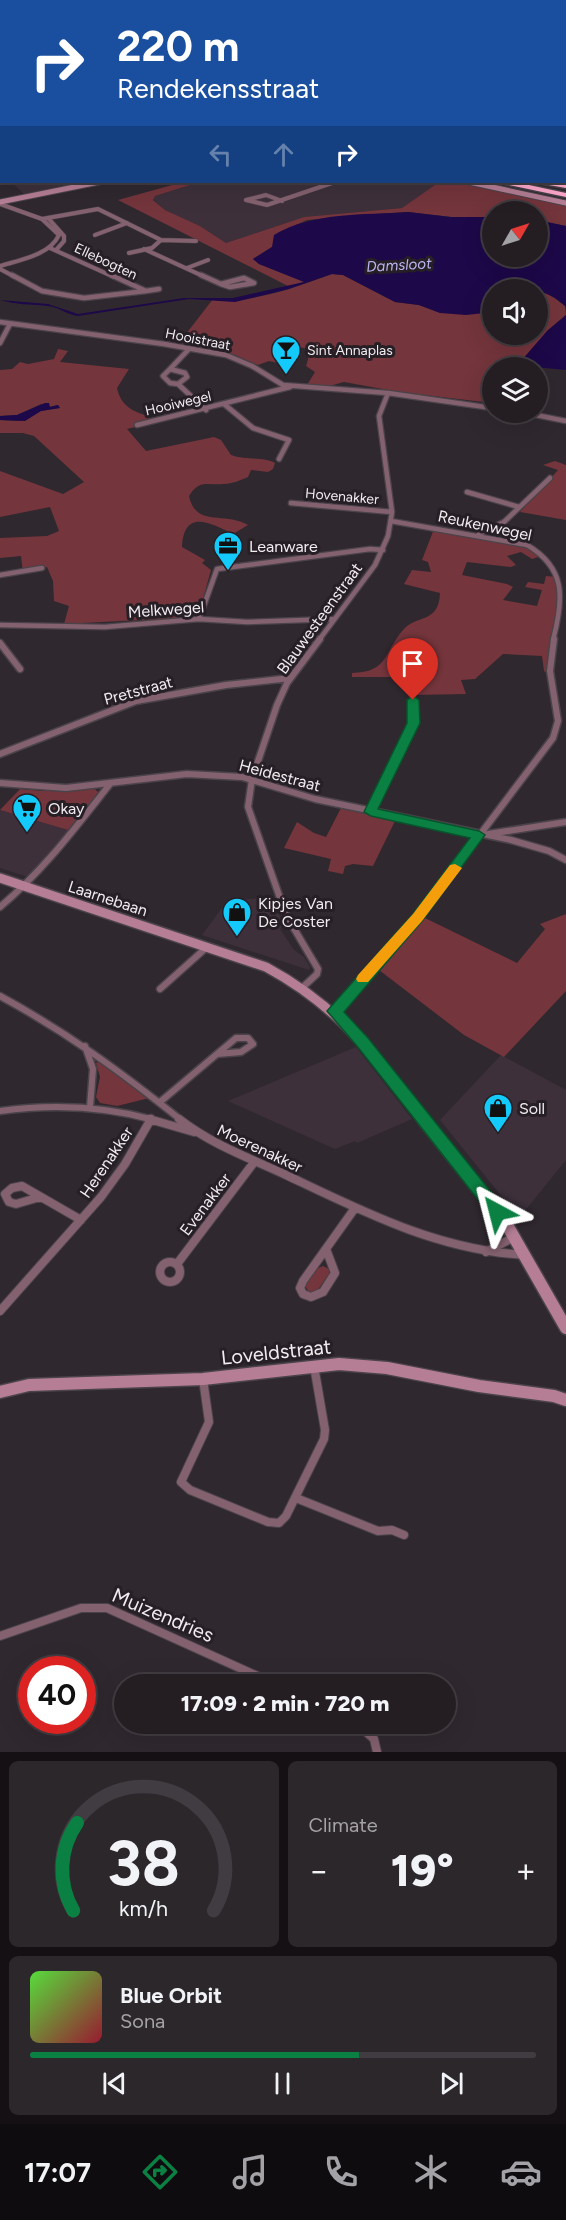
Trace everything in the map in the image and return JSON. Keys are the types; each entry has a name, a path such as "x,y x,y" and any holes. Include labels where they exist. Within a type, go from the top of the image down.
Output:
{"highway":[{"path":"512,183 566,195"},
{"path":"551,183 566,186"}],"street":[{"path":"0,203 94,183"},
{"path":"282,201 266,195 246,200 261,205 282,201 332,183"},
{"path":"475,183 566,202"},
{"path":"0,203 42,219 98,209 160,240 173,240 181,243 196,241"},
{"name":"Ellebogten","path":"48,218 64,236 64,241 57,249"},
{"name":"Ellebogten","path":"0,268 50,248 58,240 59,236 42,219"},
{"path":"95,235 127,223"},
{"path":"129,253 152,248 160,240"},
{"name":"Ellebogten","path":"50,248 57,249 146,291"},
{"path":"152,248 152,251 159,256"},
{"path":"144,249 221,284 230,287 254,283 244,277 221,284"},
{"path":"187,268 208,260"},
{"name":"Ellebogten","path":"0,268 42,291 84,298 159,289"},
{"name":"Hooistraat","path":"0,322 189,349 239,360 275,382 293,386 388,393 482,407"},
{"path":"0,343 10,324"},
{"path":"189,349 163,376 170,382 178,384 206,410"},
{"path":"170,369 185,373 187,376 178,384"},
{"name":"Hooiwegel","path":"137,425 206,410 293,386"},
{"name":"Blauwesteenstraat","path":"305,985 317,974 318,969 286,915 252,823 248,800 252,779 277,705 290,678 375,565 383,550 392,520 392,512 379,416 388,393"},
{"name":"Hooiwegel","path":"224,404 243,423 259,432 289,440 279,459"},
{"path":"548,417 566,421"},
{"path":"478,535 504,522 550,478"},
{"path":"467,492 519,507"},
{"name":"Hovenakker","path":"291,503 392,512"},
{"name":"Reukenwegel","path":"334,1011 341,1006 417,918 557,732 558,724 550,660 563,614 563,588 555,567 536,549 516,542 392,520"},
{"path":"199,619 217,569 370,549 383,550"},
{"path":"0,575 42,568"},
{"name":"Melkwegel","path":"0,625 105,627 199,619 247,622 334,619"},
{"path":"0,643 20,669"},
{"name":"Pretstraat","path":"0,754 136,701 236,684 290,678"},
{"path":"371,812 414,723 413,700"},
{"name":"Heidestraat","path":"0,783 55,788 193,774 252,779 315,799 520,842 566,860"},
{"path":"0,908 25,886 76,828 110,784"},
{"path":"479,835 566,822"},
{"name":"Laarnebaan","path":"0,878 207,946 266,967 305,985 334,1011 390,1077 514,1237 566,1328"},
{"path":"160,989 207,946"},
{"name":"Moerenakker","path":"0,996 85,1046 200,1134 355,1208 432,1238 484,1253 525,1255"},
{"path":"160,1102 215,1054 236,1038 248,1038 253,1044 248,1051 215,1054"},
{"path":"85,1046 93,1069 90,1107"},
{"path":"0,1111 50,1106 90,1107 151,1118 200,1134"},
{"name":"Herenakker","path":"0,1311 81,1220 114,1179 151,1118"},
{"name":"Evenakker","path":"177,1264 255,1161"},
{"name":"Herenakker","path":"40,1197 81,1220"},
{"path":"326,1249 335,1273 322,1292 311,1297 303,1294 300,1288 303,1281 355,1208"},
{"path":"484,1253 514,1237"},
{"name":"Loveldstraat","path":"0,1392 29,1385 203,1379 339,1364 365,1365 479,1386 562,1396"},
{"path":"203,1379 208,1422 181,1482 190,1490 268,1521 279,1522 286,1516 296,1498 324,1439 325,1430 314,1366"},
{"path":"296,1498 378,1531 392,1530 404,1535"},
{"name":"Muizendries","path":"0,1636 81,1608 107,1608 253,1674"},
{"path":"371,1734 378,1746 377,1752"}],"shaded area":[{"path":"12,183 86,183 24,194"},
{"path":"179,183 197,183 155,196 153,200 165,210 200,226 226,243 304,217 402,208 435,185 426,183 468,183 566,204 566,226 548,222 548,201 482,201 482,217 451,217 408,212 307,220 296,225 272,247 253,259 259,264 305,282 288,286 118,200"},
{"path":"197,183 427,183 436,185 402,208 304,217 226,243 200,226 165,210 153,199 155,196"},
{"path":"332,274 343,275 395,302 419,305 441,313 482,313 482,345 538,345 530,357 482,357 482,402 399,392 344,382 333,385 307,385 315,372 306,366 311,349 289,346 282,364 269,361 258,365 235,355 179,343 213,299 259,297"},
{"path":"548,293 565,306 566,315 548,330"},
{"path":"58,349 68,351 60,362 129,369 117,388 121,399 128,407 149,416 151,423 127,429 146,451 214,437 221,440 231,455 275,463 273,469 268,472 251,470 248,477 233,483 201,485 189,496 193,506 204,516 230,519 248,525 233,534 208,523 193,523 188,527 182,547 205,560 202,563 211,570 198,617 64,624 69,606 54,601 53,581 47,567 23,573 21,556 0,558 0,538 47,536 59,531 50,507 0,517 0,471 63,494 84,482 34,436 23,433 0,433 0,420 19,421 41,411 59,408 58,405 49,407 41,404 17,415 0,416 0,370 12,369 20,362 28,364 54,359"},
{"path":"555,461 566,465 566,520 520,512 558,470 543,465"},
{"path":"434,529 522,545 541,556 532,559 521,552 507,556 516,565 511,567 467,562 462,575 507,584 513,587 503,600 537,606 542,590 525,587 528,582 544,584 546,576 557,577 561,612 548,655 548,674 544,671 542,656 503,654 475,679 461,680 466,694 412,695 409,677 352,677 352,673 364,672 379,665 403,630 436,610 440,593 404,584 412,570 431,572 428,562 422,560"},
{"path":"94,788 99,793 68,830 0,810 20,789 43,791"},
{"path":"341,808 395,821 373,866 353,864 345,866 343,874 328,871 331,859 284,848 297,822 314,833 326,837"},
{"path":"0,810 68,830 28,877 0,868"},
{"path":"272,897 284,925 280,929 294,950 304,957 310,967 309,970 202,935 227,901"},
{"path":"566,914 566,991 504,1057 464,1035 379,970 425,918 517,963 545,929 540,924"},
{"path":"356,1047 412,1119 357,1143 355,1141 335,1149 228,1101"},
{"path":"501,1055 566,1090 566,1160 519,1218 440,1120"},
{"path":"100,1061 149,1098 117,1106 100,1103 96,1097 100,1077 96,1063"},
{"path":"323,1266 329,1269 329,1274 317,1291 309,1293 305,1285 318,1268"}],"water":[{"name":"Damsloot","path":"408,212 451,217 482,217 482,267 548,267 548,222 566,226 566,307 548,295 548,279 482,279 482,313 466,315 440,313 419,305 395,302 343,275 332,274 289,289 235,302 189,299 78,316 51,306 18,304 0,300 48,304 78,314 184,298 233,298 304,282 259,264 253,259 272,247 274,235 289,228 321,218"},
{"path":"566,315 566,370 548,368 548,357 524,357 535,345 548,345 548,330"},
{"path":"49,403 50,407 58,405 60,408 41,411 25,421 0,420 0,416 17,415"}],"slow traffic":[{"path":"363,979 417,918 455,868"}],"place":[{"name":"Sint Annaplas","path":"286,376"},
{"name":"Leanware","path":"228,572"},
{"name":"Okay","path":"27,834"},
{"name":"Kipjes Van De Coster","path":"237,938"},
{"name":"Soll","path":"498,1134"}],"route":[{"path":"413,700 414,723 371,812 479,835 417,918 375,964 349,998 334,1011 348,1024 497,1212"}]}
